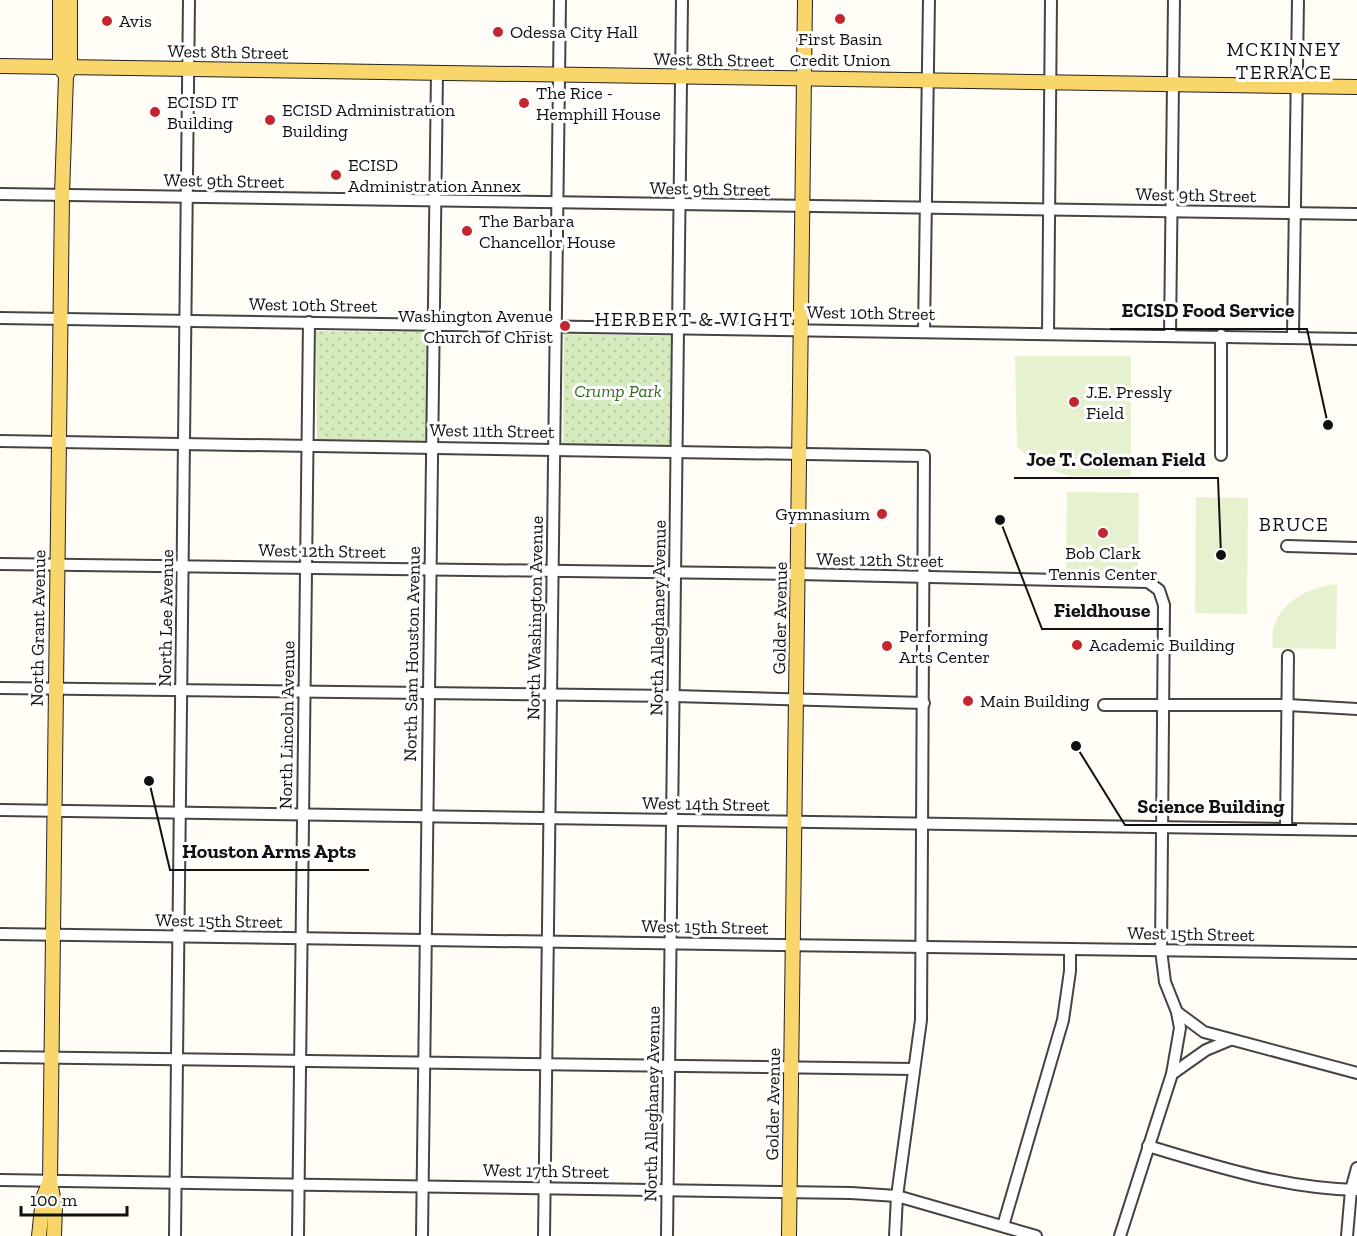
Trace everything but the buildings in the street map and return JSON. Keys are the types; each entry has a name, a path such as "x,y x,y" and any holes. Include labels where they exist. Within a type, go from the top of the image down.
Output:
{"main road":[{"name":"North Grant Avenue","path":"60,0 65,70"},
{"name":"North Grant Avenue","path":"54,1236 55,1208 50,1181 60,319 65,70 70,0"},
{"name":"Golder Avenue","path":"789,1236 805,0"},
{"name":"West 8th Street","path":"0,66 65,70 438,72 804,80 1357,87"},
{"name":"North Grant Avenue","path":"39,1236 43,1198 50,1181"}],"street":[{"name":"North Lee Avenue","path":"175,1236 189,0"},
{"name":"North Washington Avenue","path":"544,1236 560,0"},
{"name":"North Alleghaney Avenue","path":"667,1236 682,0"},
{"path":"924,331 929,0"},
{"path":"1048,333 1051,0"},
{"path":"1170,334 1174,0"},
{"path":"1293,336 1298,0"},
{"name":"North Sam Houston Avenue","path":"422,1236 434,201 438,72"},
{"name":"West 9th Street","path":"0,194 556,204 1357,214"},
{"name":"West 10th Street","path":"0,318 1170,334 1357,339"},
{"name":"North Lincoln Avenue","path":"298,1236 309,322"},
{"path":"1221,335 1221,455"},
{"name":"West 11th Street","path":"0,441 308,444 924,456 922,577"},
{"path":"1287,546 1357,548"},
{"name":"West 12th Street","path":"0,564 798,574 1146,582 1160,590 1164,624 1162,705"},
{"path":"895,1236 897,1197 921,1020 924,703 922,577"},
{"path":"1286,829 1288,656"},
{"path":"0,688 674,696 924,703"},
{"path":"1104,705 1288,705 1357,709"},
{"path":"1120,1236 1172,1074 1180,1035 1177,1012 1164,982 1161,950 1162,705"},
{"name":"West 14th Street","path":"0,810 1357,830"},
{"name":"West 15th Street","path":"0,934 1357,953"},
{"path":"1008,1230 1063,1020 1070,971 1070,949"},
{"path":"1177,1012 1194,1026 1230,1040 1256,1044 1357,1072"},
{"path":"1172,1074 1206,1050 1230,1040"},
{"path":"0,1057 915,1069"},
{"path":"1148,1146 1257,1179 1330,1190 1354,1190"},
{"path":"1347,1236 1357,1168"},
{"name":"West 17th Street","path":"0,1180 790,1191 897,1197 1036,1236"}],"green space":[{"path":"316,331 427,332 426,444 317,443"},
{"name":"Crump Park","path":"564,334 673,336 672,448 563,446"},
{"name":"J.E. Pressly Field","path":"1015,356 1131,356 1131,476 1070,476 1040,467 1017,447"},
{"name":"Bob Clark Tennis Center","path":"1067,492 1139,493 1138,575 1066,574"},
{"path":"1196,497 1248,498 1247,614 1195,613"},
{"path":"1337,584 1336,649 1273,648 1276,622 1290,602 1312,590"}],"place":[{"name":"First Basin Credit Union","path":"840,19"},
{"name":"Avis","path":"107,21"},
{"name":"Odessa City Hall","path":"498,32"},
{"name":"The Rice - Hemphill House","path":"524,103"},
{"name":"ECISD IT Building","path":"155,112"},
{"name":"ECISD Administration Building","path":"270,120"},
{"name":"ECISD Administration Annex","path":"336,175"},
{"name":"The Barbara Chancellor House","path":"467,231"},
{"name":"Washington Avenue Church of Christ","path":"565,326"},
{"name":"J.E. Pressly Field","path":"1074,402"},
{"name":"ECISD Food Service","path":"1328,425"},
{"name":"Gymnasium","path":"882,514"},
{"name":"Fieldhouse","path":"1000,520"},
{"name":"Bob Clark Tennis Center","path":"1103,533"},
{"name":"Joe T. Coleman Field","path":"1221,555"},
{"name":"Academic Building","path":"1077,645"},
{"name":"Performing Arts Center","path":"887,646"},
{"name":"Main Building","path":"968,701"},
{"name":"Science Building","path":"1076,746"},
{"name":"Houston Arms Apts","path":"149,781"}],"district":[{"name":"MCKINNEY TERRACE","path":"1284,60"},
{"name":"HERBERT & WIGHT","path":"694,319"},
{"name":"BRUCE","path":"1294,524"}]}
